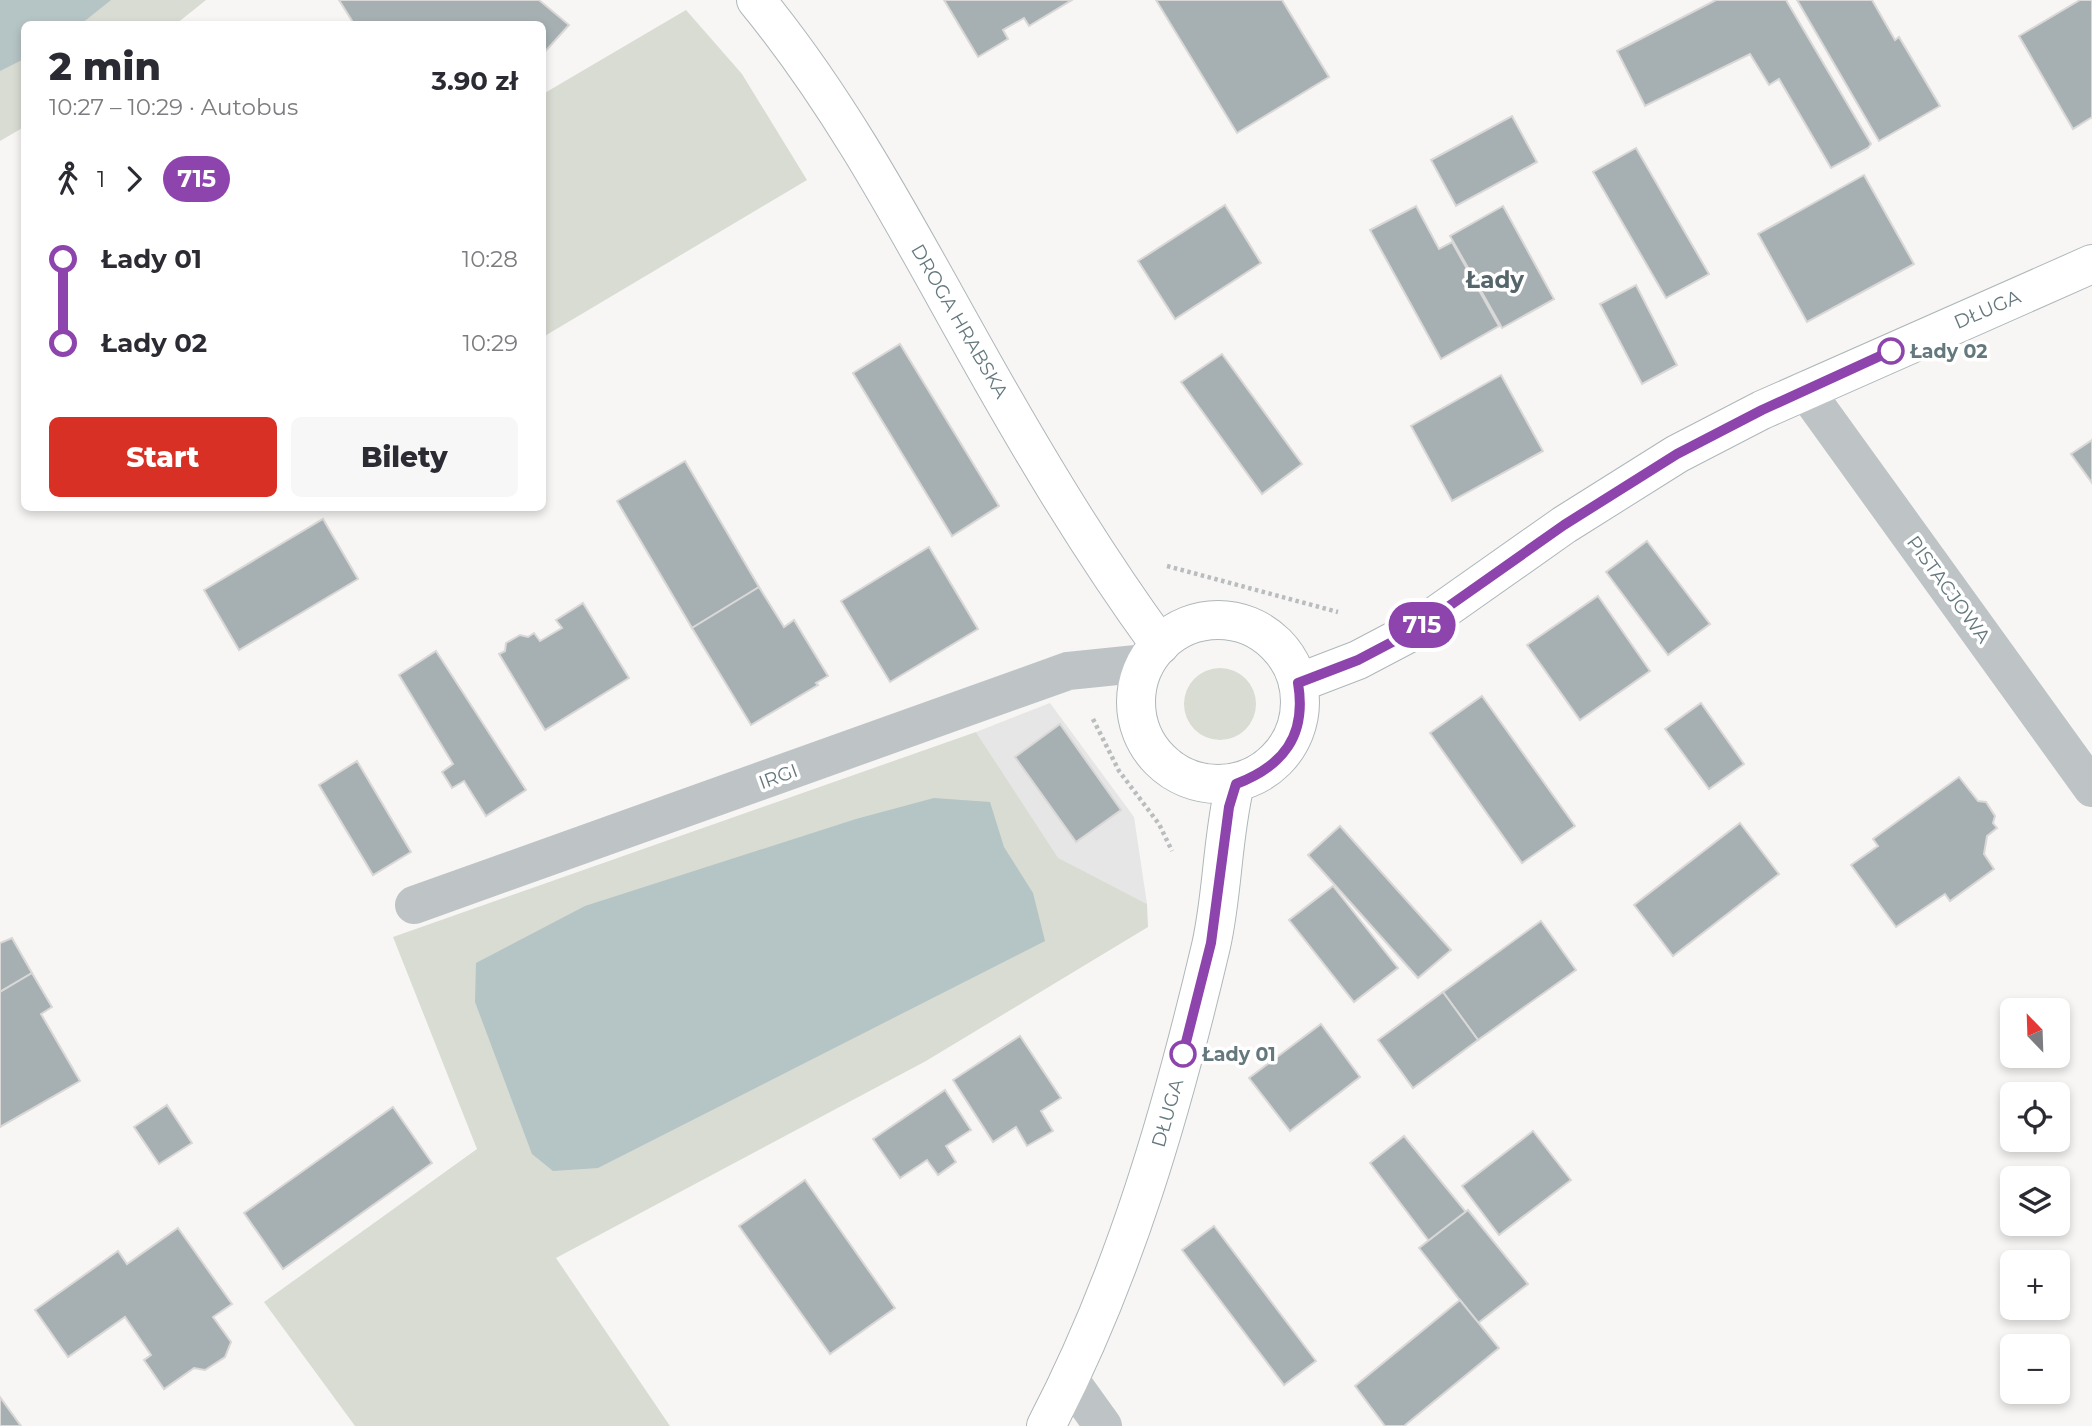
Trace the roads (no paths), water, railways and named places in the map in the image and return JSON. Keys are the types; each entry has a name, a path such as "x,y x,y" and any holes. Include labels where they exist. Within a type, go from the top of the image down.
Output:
{"street":[{"name":"DROGA HRABSKA","path":"756,0 788,38 840,115 1153,654"},
{"name":"DŁUGA","path":"1298,683 1358,660 1415,630 1564,525 1677,454 1805,390 2092,264"},
{"name":"PISTACJOWA","path":"1805,390 2092,788"},
{"path":"1218,620 1244,623 1268,636 1287,655 1298,683 1302,705 1296,732 1282,756 1261,774 1236,784 1208,785 1181,777 1161,763 1146,744 1137,722 1135,698 1153,654 1192,624 1218,620"},
{"name":"IRGI","path":"414,905 1068,671 1153,654"},
{"name":"DŁUGA","path":"1046,1426 1070,1380 1119,1263 1161,1137 1211,943 1229,807 1236,784"},
{"path":"1070,1380 1103,1426"}],"place":[{"name":"Łady 02","path":"1891,351"},
{"name":"Łady 01","path":"1183,1054"}],"district":[{"name":"Łady","path":"1495,280"}]}
